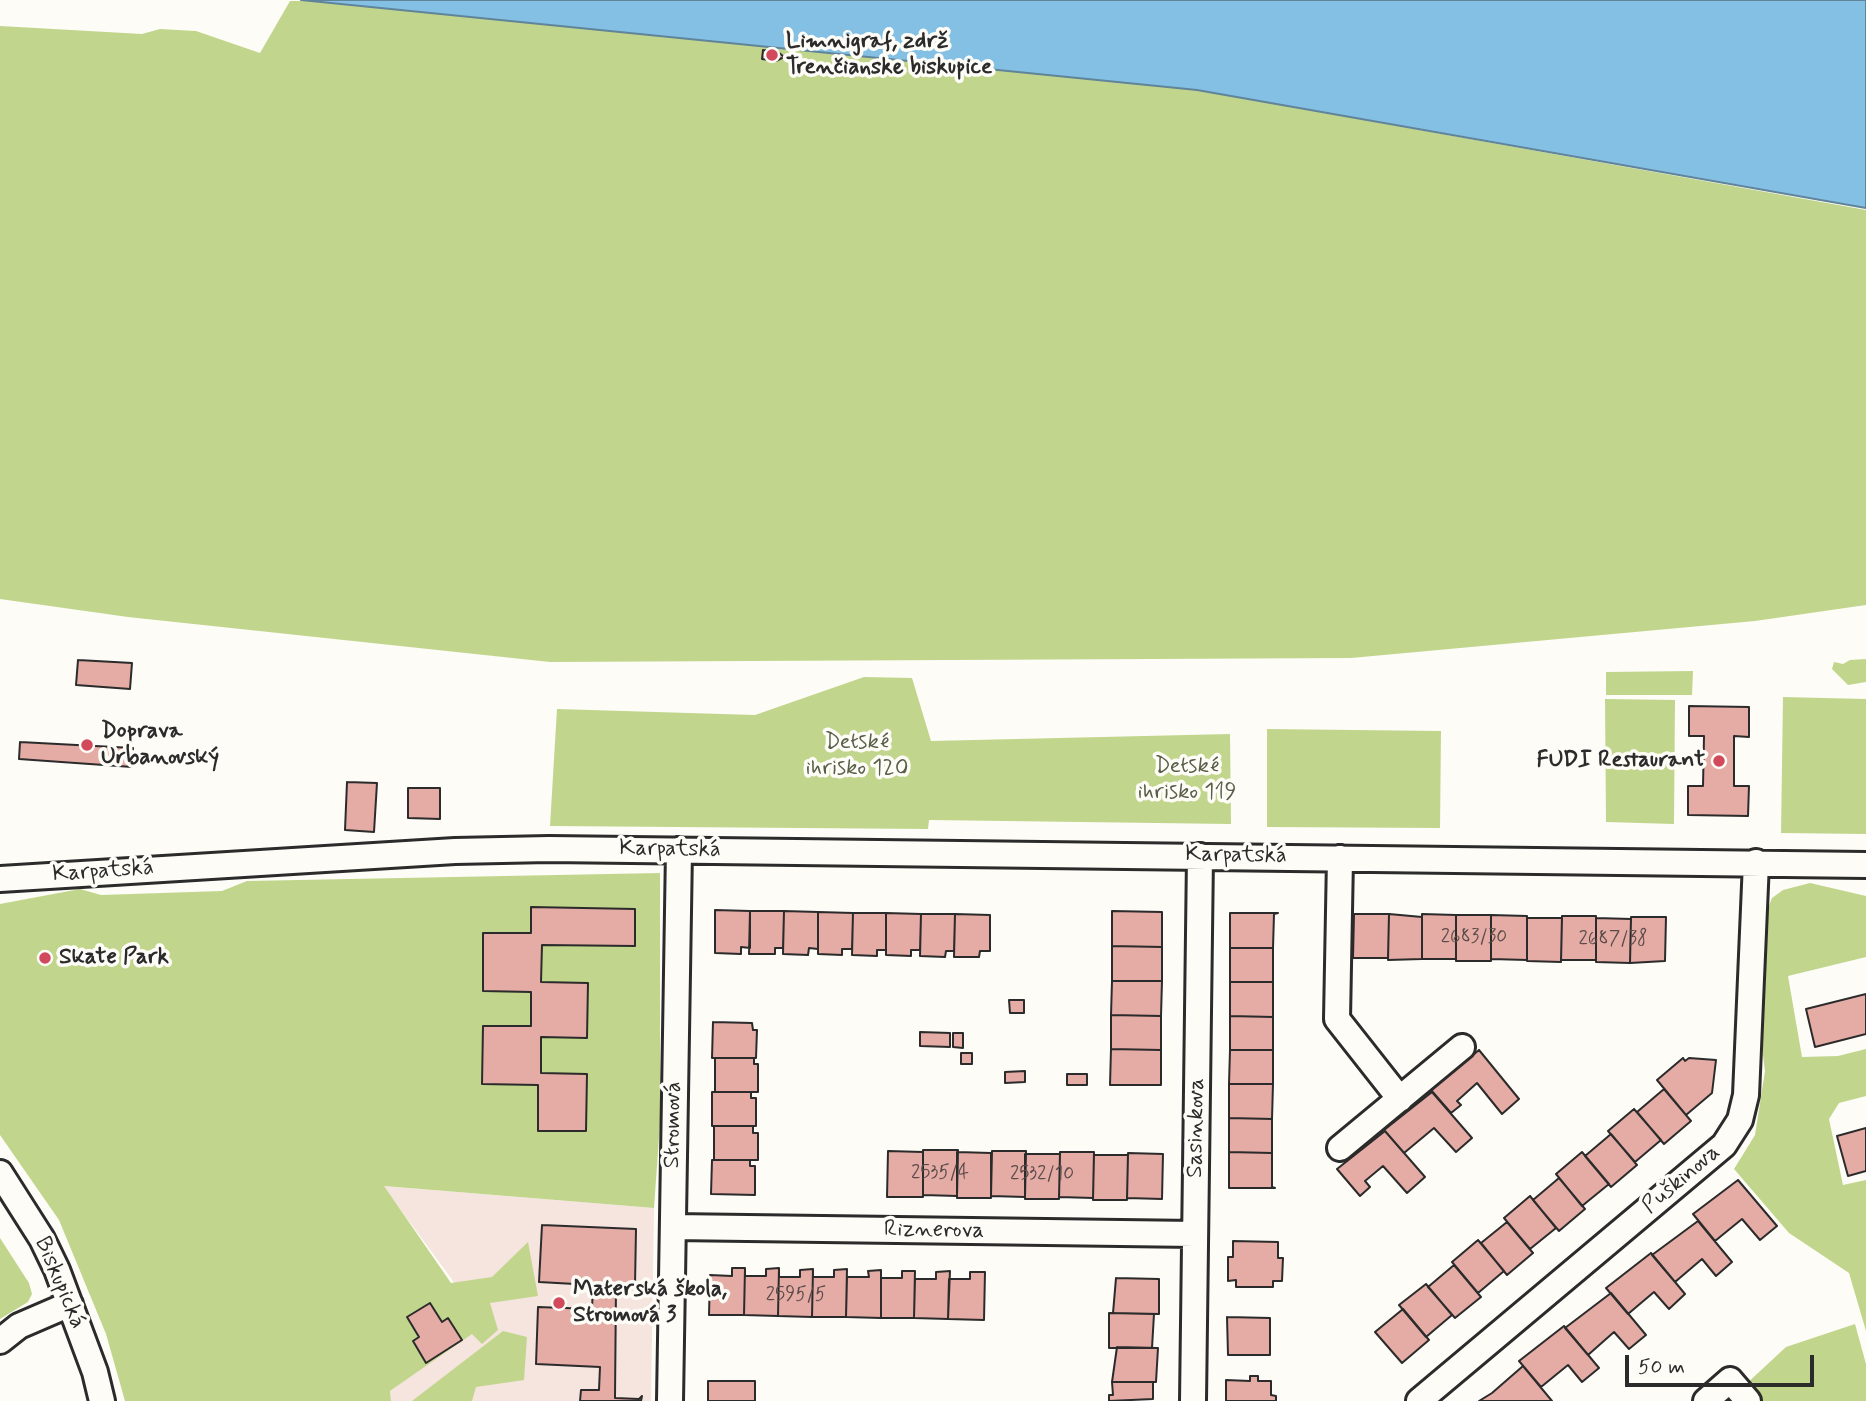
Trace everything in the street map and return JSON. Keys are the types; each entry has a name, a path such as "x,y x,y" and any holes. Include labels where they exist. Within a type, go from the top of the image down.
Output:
{"street":[{"name":"Karpatská","path":"0,879 455,851 679,850 1866,864"},
{"name":"Stromová","path":"670,1401 679,850"},
{"name":"Sasinkova","path":"1193,1401 1200,856"},
{"path":"1340,858 1337,1019 1401,1099"},
{"name":"Puškinova","path":"1419,1401 1724,1145 1741,1120 1747,1079 1756,862"},
{"path":"1340,1148 1462,1047"},
{"name":"Biskupická","path":"0,1173 42,1239 70,1304 95,1372 102,1401"},
{"name":"Riznerova","path":"673,1227 1195,1234"},
{"path":"0,1341 19,1326 70,1304"},
{"path":"1706,1401 1730,1380 1748,1401"}],"shaded area":[{"name":"Materská škola, Stromová 3","path":"383,1186 654,1208 651,1401 391,1401 390,1391 481,1327 451,1278"}],"green space":[{"path":"290,1 336,1 1197,90 1866,210 1866,605 1755,621 1351,658 550,662 128,617 0,599 0,26 142,34 160,29 196,31 260,53"},
{"path":"1866,659 1866,682 1848,685 1832,669 1834,662 1843,664 1850,660"},
{"path":"1693,671 1692,695 1606,695 1606,672"},
{"name":"Detské ihrisko 120","path":"864,677 912,678 931,741 1230,734 1231,824 929,820 928,829 550,826 557,709 755,715"},
{"path":"1783,697 1866,699 1866,834 1781,833"},
{"path":"1605,699 1675,700 1674,824 1606,822"},
{"path":"1267,729 1441,731 1440,828 1267,827"},
{"path":"660,873 660,1123 654,1208 384,1186 451,1283 492,1277 528,1242 538,1296 490,1303 498,1330 482,1344 472,1334 390,1391 391,1401 125,1401 106,1334 59,1220 0,1135 0,904 80,889 101,895 222,891 247,881"},
{"path":"1810,883 1866,896 1866,957 1788,976 1802,1057 1838,1056 1866,1049 1866,1096 1839,1103 1829,1119 1843,1185 1866,1180 1866,1331 1849,1273 1789,1233 1734,1169 1755,1135 1765,1071 1759,1023 1767,911 1772,898 1783,890"},
{"path":"0,1238 29,1283 32,1294 28,1302 0,1319"},
{"path":"1855,1324 1866,1364 1866,1401 1757,1401 1744,1386 1786,1347"},
{"path":"503,1331 527,1337 524,1380 476,1387 472,1401 412,1401"}],"water":[{"path":"301,0 1866,0 1866,208 1197,90"}],"building":[{"name":"Limnigraf, zdrž Trenčianske biskupice","path":"763,50 777,51 784,57 776,61 762,59"},
{"path":"78,660 132,663 130,689 76,685"},
{"name":"FUDI Restaurant","path":"1689,706 1749,707 1749,737 1734,736 1734,786 1749,786 1748,816 1688,815 1688,786 1703,786 1704,736 1689,736"},
{"path":"20,742 133,748 132,767 19,759"},
{"path":"347,782 377,783 374,832 345,830"},
{"path":"408,788 440,788 440,819 408,818"},
{"path":"531,907 635,909 635,946 542,945 541,982 588,983 587,1038 541,1037 541,1073 587,1074 586,1131 538,1131 538,1085 482,1084 483,1026 531,1026 531,992 483,991 483,933 531,933"},
{"path":"715,910 750,911 750,948 741,947 741,954 715,953"},
{"path":"750,911 784,911 783,948 775,948 775,954 749,954"},
{"path":"784,911 818,912 818,949 809,948 808,955 783,954"},
{"path":"1112,911 1162,912 1162,947 1112,946"},
{"path":"818,912 853,913 852,949 842,949 842,955 818,954"},
{"path":"853,913 886,913 886,950 877,950 877,956 852,955"},
{"path":"886,913 921,914 920,950 911,950 911,956 886,955"},
{"path":"1230,913 1278,913 1274,914 1273,948 1230,948"},
{"path":"921,914 955,914 954,951 946,951 945,957 920,956"},
{"path":"955,914 990,915 990,951 980,951 979,957 954,957"},
{"path":"1354,914 1389,914 1388,958 1353,958"},
{"path":"1389,914 1422,917 1422,959 1388,960"},
{"path":"1422,914 1456,915 1456,959 1422,959"},
{"path":"1456,915 1491,915 1491,961 1456,961"},
{"path":"1491,915 1527,916 1527,960 1491,959"},
{"path":"1562,916 1596,916 1596,960 1561,960"},
{"path":"1631,917 1666,917 1665,961 1630,963"},
{"path":"1527,918 1562,918 1561,962 1527,961"},
{"path":"1596,918 1631,919 1630,963 1596,962"},
{"path":"1112,946 1162,947 1162,981 1112,981"},
{"path":"1230,948 1273,948 1273,982 1230,982"},
{"path":"1112,981 1162,981 1161,1016 1111,1015"},
{"path":"1230,982 1273,982 1273,1017 1230,1016"},
{"path":"1866,994 1866,1034 1815,1047 1806,1009"},
{"path":"1009,1000 1024,1000 1024,1013 1010,1013"},
{"path":"1111,1015 1161,1016 1161,1050 1111,1049"},
{"path":"1230,1016 1273,1017 1273,1050 1230,1050"},
{"path":"713,1022 752,1023 753,1030 757,1030 756,1058 712,1058"},
{"path":"920,1032 950,1033 950,1047 920,1046"},
{"path":"953,1033 963,1033 963,1048 953,1047"},
{"path":"1111,1049 1161,1050 1161,1085 1110,1085"},
{"path":"1230,1050 1273,1050 1273,1084 1229,1084"},
{"path":"1479,1050 1519,1099 1502,1114 1477,1083 1457,1101 1461,1105 1451,1113 1431,1090"},
{"path":"961,1053 972,1053 972,1064 961,1064"},
{"path":"715,1058 754,1058 754,1064 758,1064 758,1092 715,1092"},
{"path":"1683,1058 1685,1061 1689,1058 1716,1060 1712,1093 1686,1115 1657,1080"},
{"path":"1025,1071 1025,1082 1005,1083 1005,1072"},
{"path":"1067,1074 1087,1074 1087,1085 1067,1085"},
{"path":"1229,1084 1273,1084 1272,1119 1229,1118"},
{"path":"1664,1089 1691,1121 1664,1144 1637,1112"},
{"path":"712,1092 751,1092 751,1098 756,1098 756,1126 712,1126"},
{"path":"1432,1092 1472,1138 1456,1152 1434,1128 1404,1153 1384,1130"},
{"path":"1634,1109 1661,1140 1635,1162 1608,1131"},
{"path":"1229,1118 1272,1119 1272,1153 1229,1152"},
{"path":"714,1126 753,1126 753,1133 758,1133 758,1160 714,1160"},
{"path":"1866,1128 1866,1171 1848,1176 1837,1136"},
{"path":"1385,1131 1425,1177 1407,1193 1383,1166 1365,1181 1370,1187 1360,1196 1337,1169"},
{"path":"1611,1134 1637,1165 1611,1187 1585,1156"},
{"path":"923,1150 958,1150 957,1196 923,1195"},
{"path":"888,1151 923,1152 923,1197 887,1197"},
{"path":"992,1151 1026,1151 1025,1197 991,1196"},
{"path":"957,1152 991,1153 991,1198 957,1198"},
{"path":"1060,1152 1094,1152 1093,1198 1059,1197"},
{"path":"1229,1152 1272,1153 1272,1187 1275,1188 1229,1188"},
{"path":"1582,1152 1609,1184 1582,1206 1556,1174"},
{"path":"1128,1153 1163,1154 1162,1199 1127,1198"},
{"path":"1025,1154 1060,1154 1059,1199 1025,1199"},
{"path":"1094,1155 1128,1155 1127,1200 1093,1200"},
{"path":"712,1160 750,1160 750,1166 755,1166 755,1195 711,1194"},
{"path":"1559,1178 1585,1209 1559,1231 1533,1200"},
{"path":"1738,1180 1777,1226 1760,1240 1742,1219 1715,1241 1693,1214"},
{"path":"1530,1196 1556,1228 1530,1249 1504,1218"},
{"path":"1698,1221 1732,1262 1716,1276 1702,1259 1675,1282 1652,1255"},
{"path":"1507,1222 1533,1253 1507,1275 1481,1243"},
{"path":"542,1225 636,1229 635,1286 616,1287 615,1398 639,1399 642,1396 641,1401 580,1401 581,1390 599,1390 600,1367 536,1364 538,1307 592,1309 593,1285 539,1282"},
{"path":"1478,1240 1504,1271 1478,1293 1452,1262"},
{"path":"1233,1241 1278,1242 1278,1258 1283,1258 1282,1281 1273,1281 1273,1287 1236,1287 1236,1280 1228,1281 1228,1257 1233,1257"},
{"path":"1651,1253 1685,1294 1669,1309 1654,1292 1628,1314 1606,1288"},
{"path":"1454,1265 1481,1297 1455,1318 1428,1287"},
{"path":"732,1268 745,1268 744,1315 709,1315 710,1275 732,1276"},
{"path":"745,1268 745,1276 766,1276 766,1269 779,1268 778,1316 744,1315"},
{"path":"779,1268 779,1277 800,1277 800,1270 813,1269 812,1317 778,1316"},
{"path":"813,1269 813,1277 834,1277 834,1270 847,1269 846,1317 812,1317"},
{"path":"881,1270 881,1318 846,1317 847,1277 869,1277 868,1271"},
{"path":"902,1271 915,1271 914,1318 881,1318 881,1278 902,1278"},
{"path":"950,1271 948,1319 914,1318 915,1279 936,1279 936,1272"},
{"path":"970,1272 985,1272 984,1320 948,1319 949,1279 970,1279"},
{"path":"1116,1278 1159,1279 1159,1314 1113,1313"},
{"path":"1426,1284 1452,1315 1426,1337 1399,1305"},
{"path":"1611,1293 1646,1335 1629,1349 1614,1332 1588,1355 1565,1328"},
{"path":"430,1303 442,1322 448,1318 462,1340 426,1363 413,1341 419,1337 407,1317"},
{"path":"1403,1309 1429,1340 1402,1363 1375,1332"},
{"path":"1109,1313 1154,1314 1152,1348 1109,1348"},
{"path":"1227,1317 1270,1318 1270,1355 1228,1355"},
{"path":"1564,1326 1599,1368 1582,1382 1568,1365 1541,1387 1519,1361"},
{"path":"1117,1347 1158,1348 1156,1382 1112,1382"},
{"path":"1523,1366 1552,1401 1479,1401 1492,1393"},
{"path":"1250,1376 1258,1376 1258,1381 1271,1381 1271,1395 1276,1396 1276,1401 1226,1401 1226,1380 1250,1381"},
{"path":"708,1381 755,1381 755,1401 708,1401"},
{"path":"1112,1382 1153,1382 1153,1399 1109,1401 1109,1395 1113,1395"}],"place":[{"name":"Limnigraf, zdrž Trenčianske biskupice","path":"772,55"},
{"name":"Doprava Urbanovský","path":"87,745"},
{"name":"FUDI Restaurant","path":"1719,761"},
{"name":"Skate Park","path":"45,958"},
{"name":"Materská škola, Stromová 3","path":"559,1303"}],"park label":[{"name":"Detské ihrisko 119","path":"1187,780"}]}
